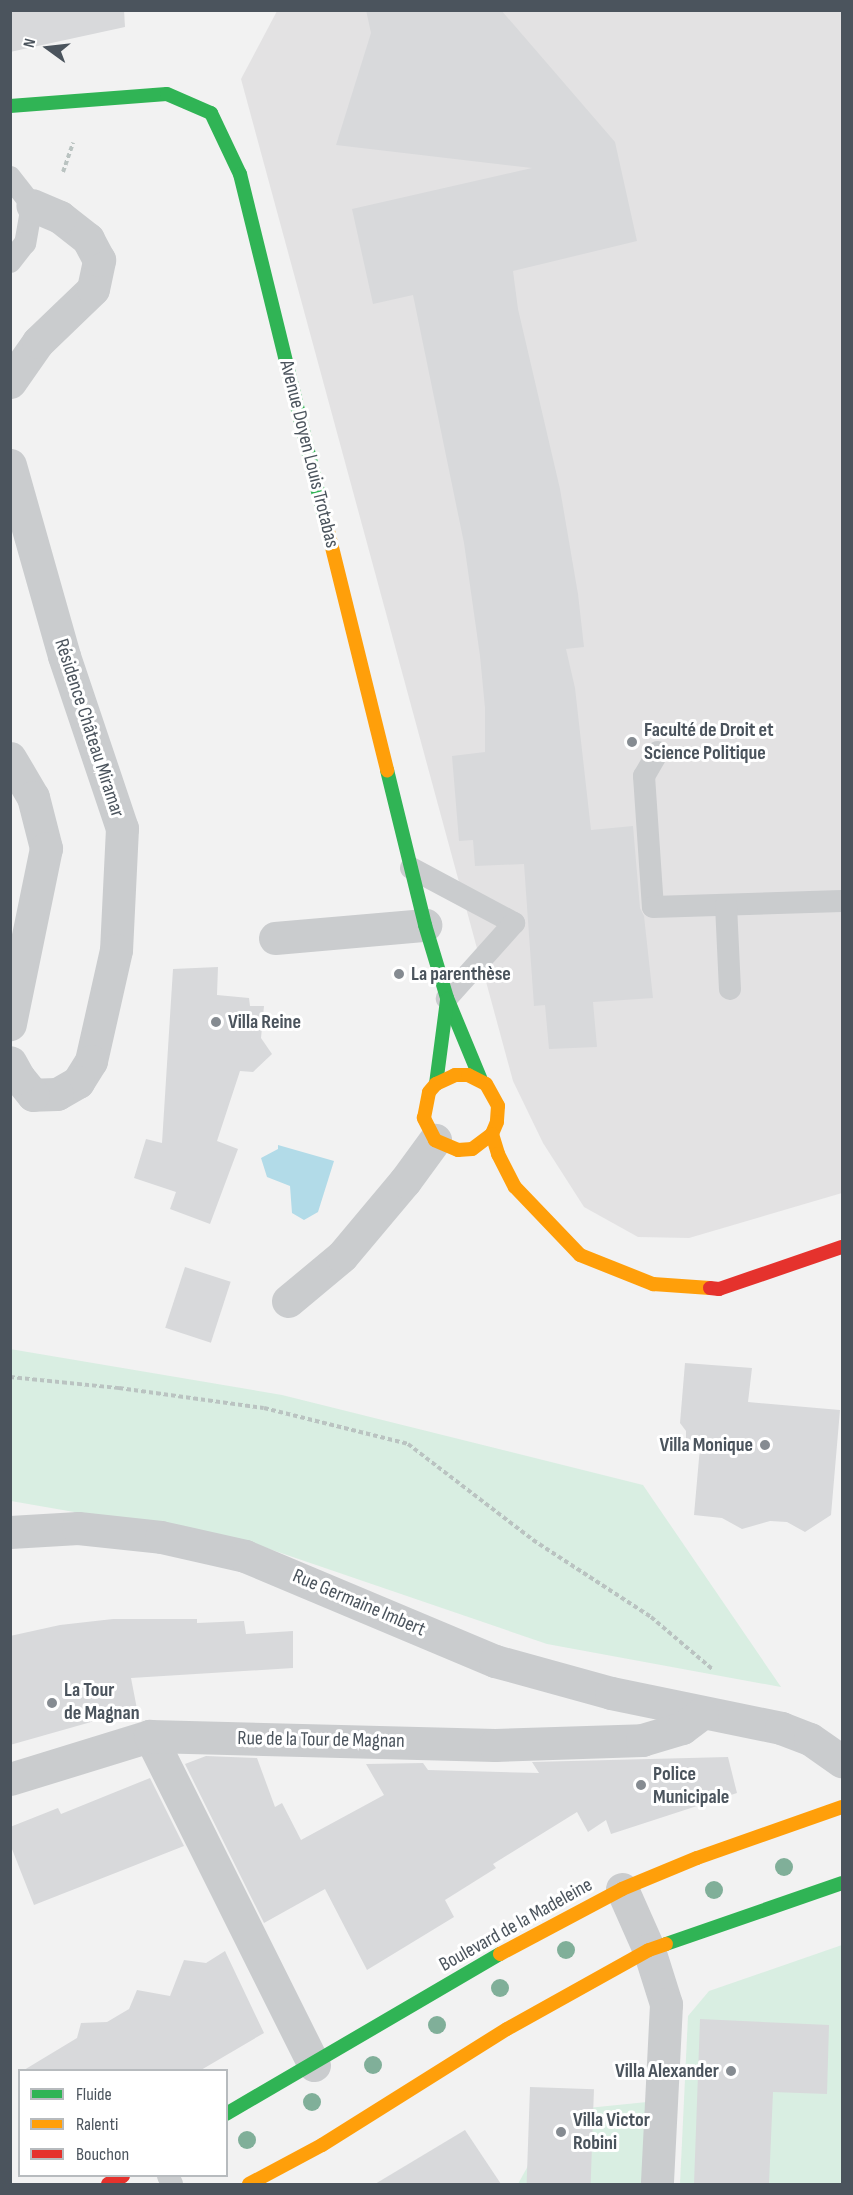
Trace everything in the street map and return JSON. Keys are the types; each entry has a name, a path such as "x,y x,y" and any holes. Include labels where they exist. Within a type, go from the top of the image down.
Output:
{"street":[{"name":"Avenue Doyen Louis Trotabas","path":"10,106 167,93 211,112 240,174 425,925 447,998 481,1080"},
{"path":"10,382 38,342 93,289 99,260 88,239 60,217 40,208"},
{"name":"Résidence Château Miramar","path":"10,465 64,656 122,828 116,950 91,1060 78,1082 57,1094 33,1095 10,1062"},
{"path":"10,758 33,797 46,848 10,1024"},
{"path":"275,938 425,925"},
{"name":"Avenue Doyen Louis Trotabas","path":"436,1084 447,998"},
{"path":"455,1075 468,1075 481,1080 494,1094 498,1106 497,1122 492,1134 472,1149 458,1150 435,1140 424,1118 429,1092 436,1084 455,1075"},
{"path":"492,1134 498,1155 515,1187 580,1255 653,1284 719,1289 843,1247"},
{"path":"288,1301 342,1256 405,1181 435,1140"},
{"name":"Rue Germaine Imbert","path":"10,1532 78,1528 161,1537 245,1556 495,1661 611,1693 702,1713"},
{"path":"702,1713 781,1728 810,1739 843,1761"},
{"name":"Rue de la Tour de Magnan","path":"10,1779 150,1736 495,1745 642,1740 682,1728 702,1713"},
{"path":"150,1736 314,2065"},
{"name":"Boulevard de la Madeleine","path":"228,2113 314,2065 524,1940 622,1889 697,1858 843,1807"},
{"path":"249,2184 322,2145 507,2029 649,1950 718,1924 843,1883"},
{"path":"622,1889 649,1950 666,2004 657,2184"}],"lane":[{"path":"10,177 40,208 25,243 10,262"},
{"path":"658,752 644,776 653,907 843,902"},
{"path":"411,868 514,923 447,998"},
{"path":"726,905 730,989"}],"path":[{"path":"40,208 88,100"},
{"path":"10,1377 119,1388 264,1408 408,1444 533,1540 651,1617 714,1671"}],"shaded area":[{"name":"Faculté de Droit et Science Politique","path":"277,11 842,11 842,1193 689,1238 638,1237 584,1207 543,1143 513,1081 241,79"}],"green space":[{"path":"10,1349 282,1395 643,1485 781,1687 547,1644 252,1543 11,1501"},
{"path":"842,1945 842,2184 680,2184 688,2016 709,1991"},
{"path":"647,2102 643,2184 518,2184 558,2111"}],"water":[{"path":"278,1145 334,1161 318,1212 304,1220 292,1213 290,1186 267,1177 261,1158 278,1149"}],"building":[{"path":"10,10 124,10 125,27 10,52"},
{"path":"366,10 501,10 615,142 637,241 513,271 518,309 560,489 578,594 584,647 566,649 575,688 591,830 633,826 640,908 644,916 653,998 593,1002 597,1047 549,1049 545,1005 534,1006 524,864 475,866 473,840 459,841 452,756 485,752 485,708 480,656 464,543 413,295 373,304 352,209 532,168 336,145 371,33"},
{"path":"218,967 217,995 249,998 250,1006 264,1006 261,1038 272,1054 253,1072 240,1071 217,1141 238,1149 210,1224 170,1209 176,1192 134,1178 146,1139 162,1143 173,969"},
{"path":"185,1267 231,1282 211,1343 165,1328"},
{"name":"Villa Monique","path":"685,1363 752,1368 748,1402 840,1410 831,1515 805,1532 787,1522 770,1521 742,1529 722,1518 694,1515 700,1447 686,1444 686,1431 680,1423"},
{"path":"113,1619 197,1619 197,1623 244,1621 246,1634 293,1631 293,1668 131,1678 137,1709 10,1745 10,1636 60,1625"},
{"path":"206,1756 257,1758 275,1807 282,1803 301,1840 384,1795 366,1764 423,1763 428,1770 539,1773 532,1762 728,1757 737,1793 611,1834 606,1820 588,1832 577,1812 493,1864 496,1868 445,1900 454,1917 367,1970 325,1889 264,1923 185,1764"},
{"path":"150,1778 184,1846 34,1905 10,1844 10,1827 58,1808 61,1814"},
{"path":"225,1951 264,2033 203,2069 26,2069 77,2038 81,2023 107,2022 129,2009 137,1990 170,1996 184,1960 206,1963"},
{"path":"700,2019 829,2025 827,2094 773,2092 769,2184 694,2184"},
{"name":"Villa Victor Robini","path":"530,2087 594,2089 591,2184 527,2184"},
{"path":"465,2130 501,2184 375,2184"}],"traffic: fast":[{"path":"10,106 167,94 211,113 240,174 325,519"},
{"path":"387,770 425,925 447,998 481,1080"},
{"path":"436,1084 447,1000"},
{"path":"666,1944 842,1883"},
{"path":"228,2113 500,1954"}],"traffic: slow":[{"path":"325,519 387,770"},
{"path":"492,1134 472,1149 458,1150 435,1140 424,1118 429,1092 436,1084 455,1075 468,1075 486,1084 498,1106 497,1122 492,1134 498,1154 515,1187 580,1255 653,1284 710,1288"},
{"path":"500,1954 622,1889 697,1858 842,1807"},
{"path":"249,2184 322,2145 507,2029 649,1950 666,1944"}],"traffic: jam":[{"path":"710,1288 719,1289 842,1247"},
{"path":"108,2184 121,2177"}],"place":[{"name":"Faculté de Droit et Science Politique","path":"632,742"},
{"name":"La parenthèse","path":"399,974"},
{"name":"Villa Reine","path":"216,1022"},
{"name":"Villa Monique","path":"765,1445"},
{"name":"La Tour de Magnan","path":"52,1703"},
{"name":"Police Municipale","path":"641,1785"},
{"name":"Villa Alexander","path":"731,2071"},
{"name":"Villa Victor Robini","path":"561,2132"}]}
